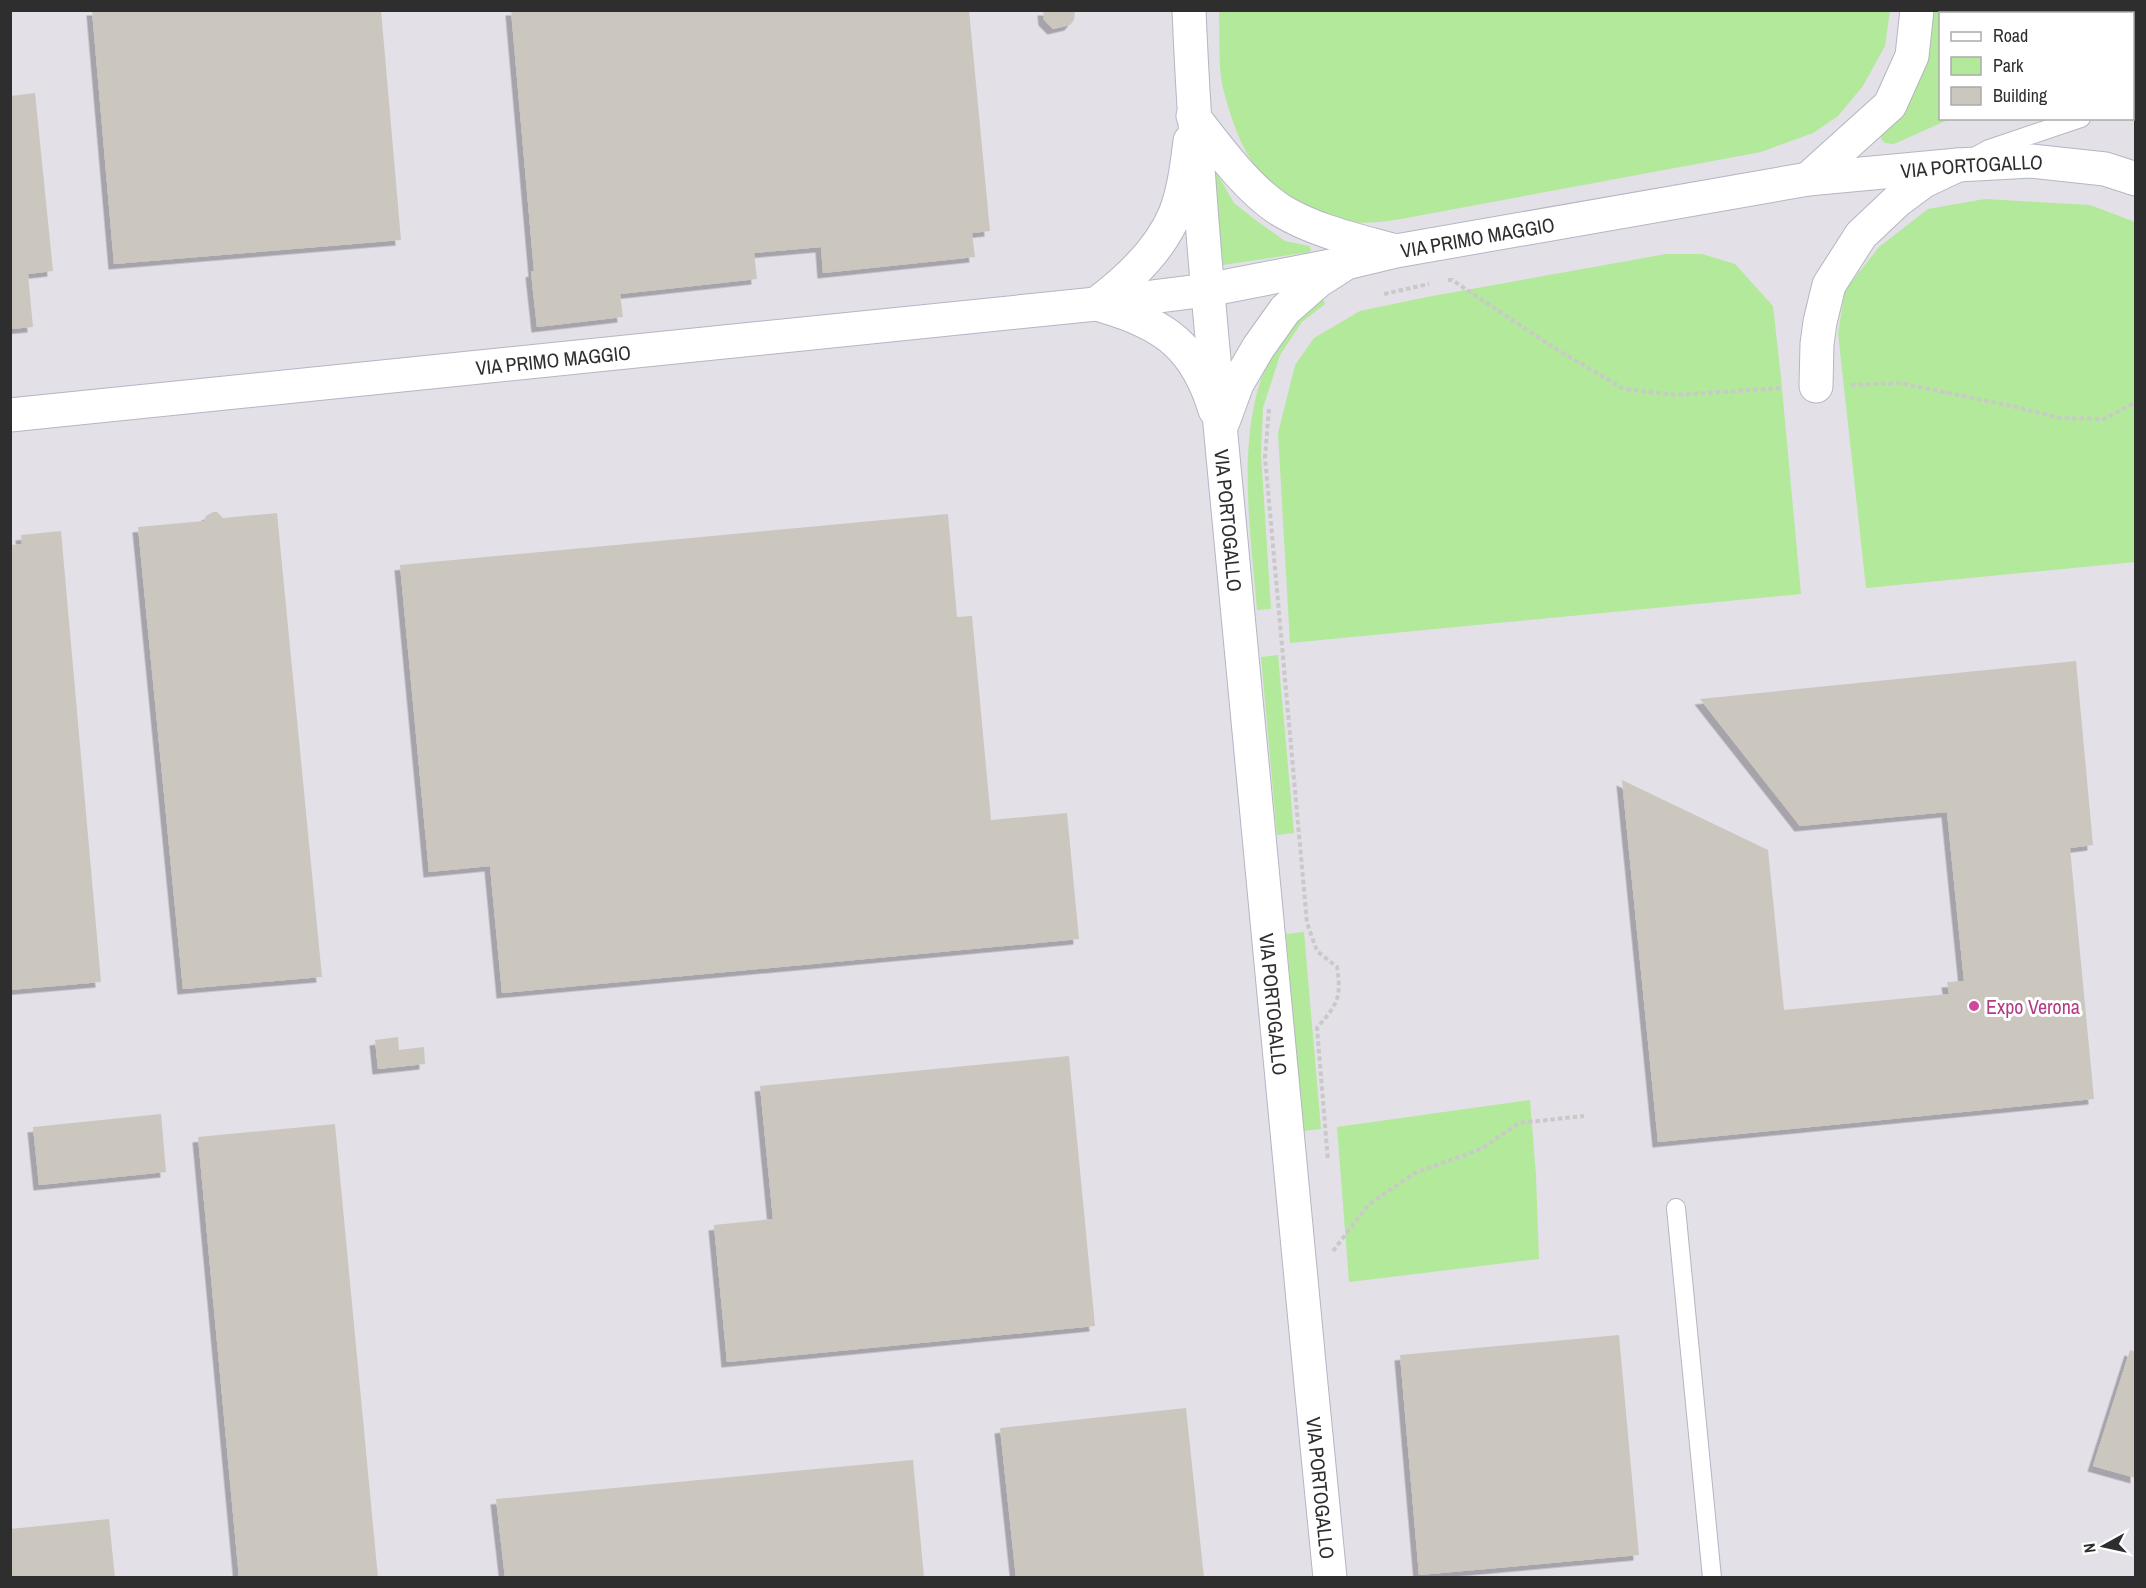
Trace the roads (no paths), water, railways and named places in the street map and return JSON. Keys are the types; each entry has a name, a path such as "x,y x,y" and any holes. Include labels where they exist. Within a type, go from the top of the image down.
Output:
{"main road":[{"path":"1096,304 1132,273 1158,243 1175,214 1186,174 1193,116 1189,10"},
{"path":"1808,179 1890,105 1912,56 1917,10"},
{"name":"VIA PRIMO MAGGIO","path":"1193,116 1222,154 1251,185 1282,211 1344,236 1396,251 1808,179"},
{"name":"VIA PORTOGALLO","path":"1193,116 1263,893 1330,1578"},
{"name":"VIA PORTOGALLO","path":"1808,179 1958,165 2031,162 2105,169 2136,179"},
{"path":"1816,386 1817,344 1829,285 1861,235 1906,194 1958,165"},
{"name":"VIA PORTOGALLO","path":"1221,429 1237,384 1258,348 1285,310 1318,280 1346,263 1396,251"},
{"name":"VIA PRIMO MAGGIO","path":"10,415 1096,304 1207,290 1346,263"},
{"name":"VIA PRIMO MAGGIO","path":"1096,304 1126,313 1150,324 1171,337 1187,351 1201,372 1221,429"}],"lane":[{"path":"1958,165 1989,149 2075,120"},
{"path":"1676,1208 1712,1578"}],"place":[{"name":"Expo Verona","path":"1974,1006"}]}
